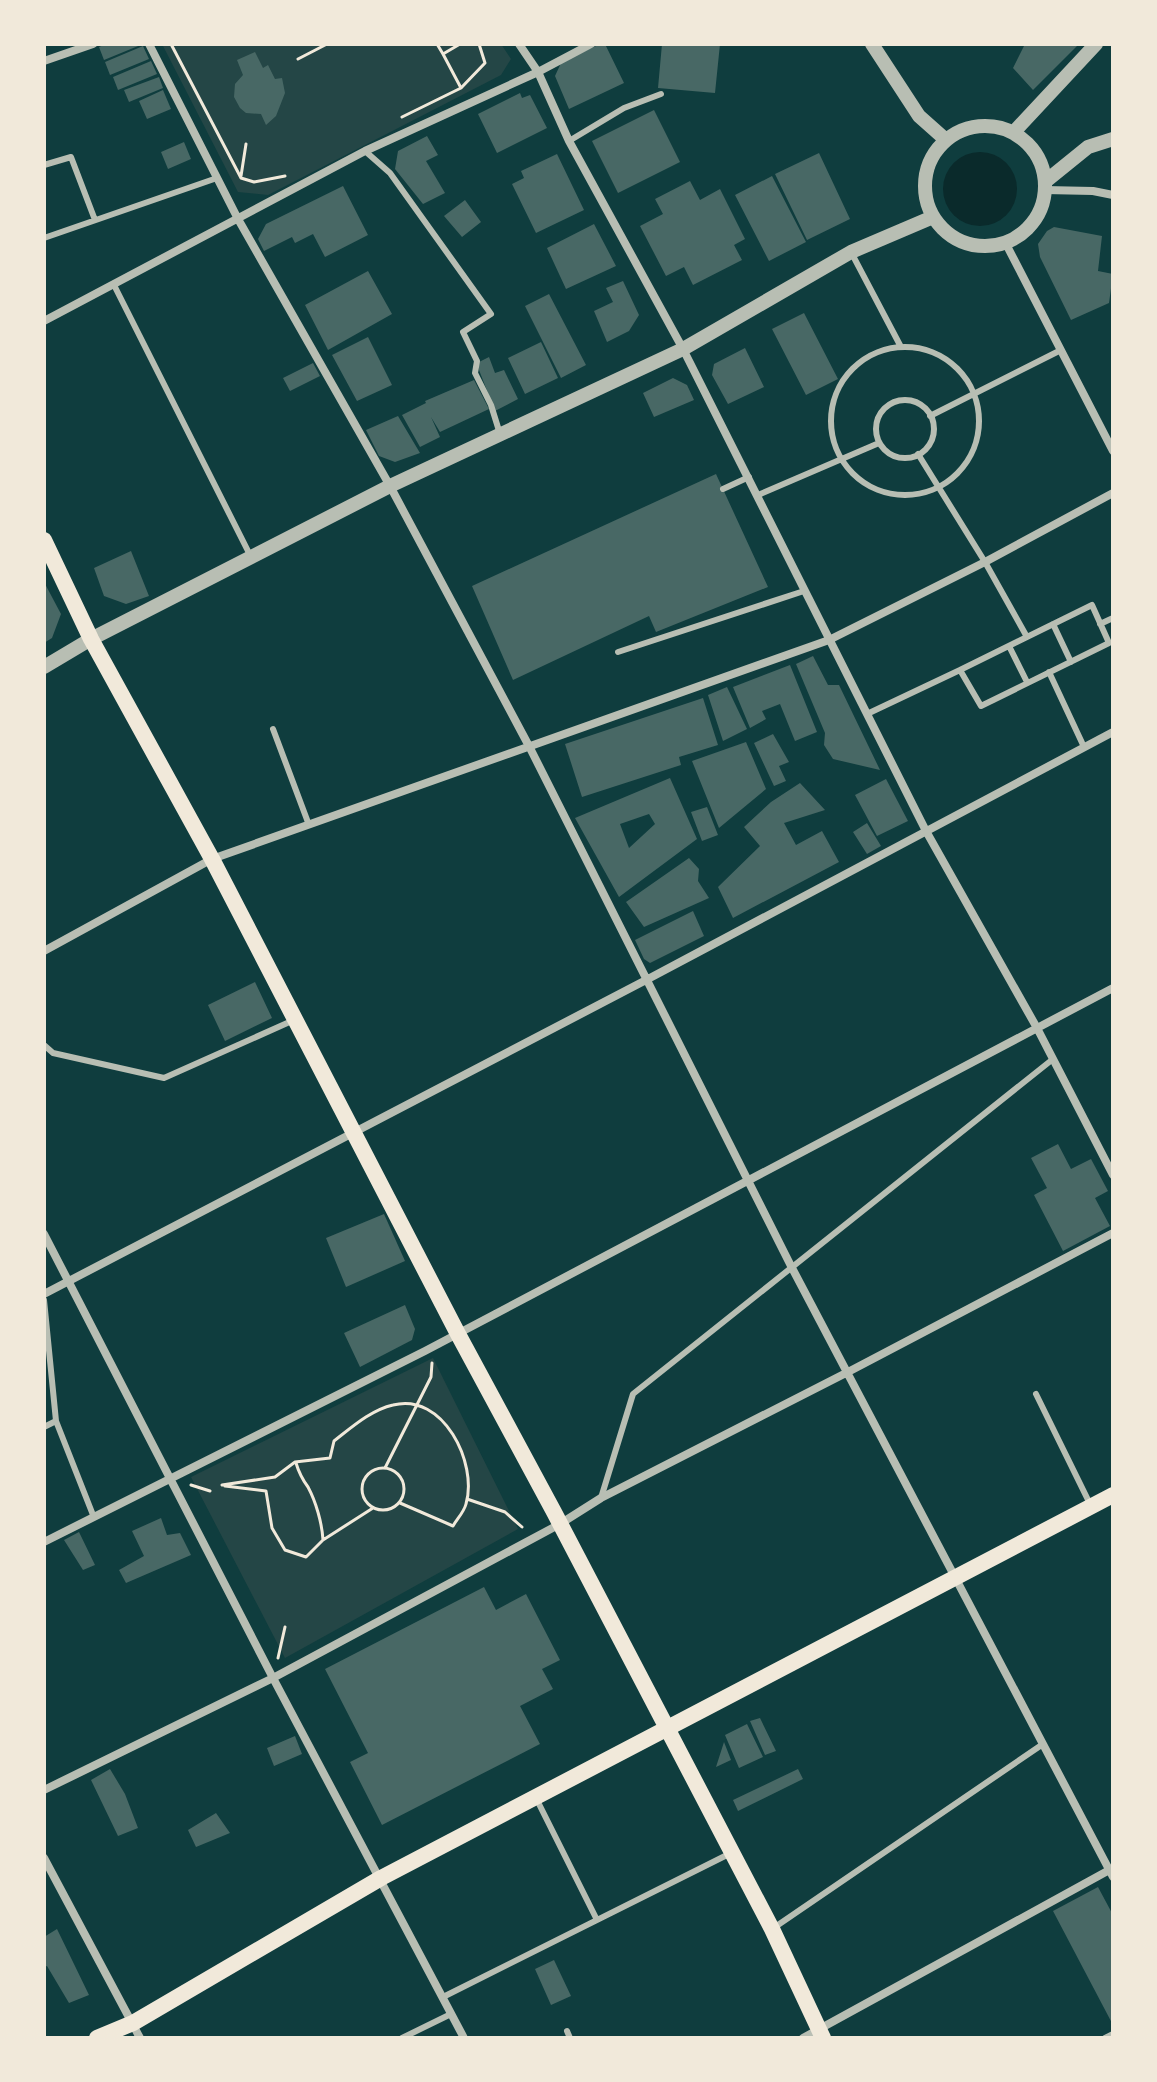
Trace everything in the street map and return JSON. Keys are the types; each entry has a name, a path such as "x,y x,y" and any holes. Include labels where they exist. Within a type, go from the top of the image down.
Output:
{"main road":[{"path":"44,540 91,639 212,859 458,1334 732,1852 821,2034"},
{"path":"97,2038 136,2030 381,1878 1113,1495"}],"street":[{"path":"44,61 93,44"},
{"path":"149,44 238,219 390,486 530,748 791,1266 1112,1871 821,2034 803,2038"},
{"path":"519,44 538,72 569,141 683,349 926,831 1037,1028 1113,1175"},
{"path":"44,321 365,151 538,72 591,44"},
{"path":"872,44 919,116 946,140"},
{"path":"1013,133 1096,44"},
{"path":"979,126 1013,133 1030,146 1041,164 1046,185 1042,206 1024,232 1005,242 977,245 961,241 933,217 925,188 933,156 946,140 979,126"},
{"path":"1046,185 1088,147 1113,139"},
{"path":"1046,185 1113,195"},
{"path":"44,667 91,639 390,486 683,349 851,252 933,217"},
{"path":"1005,242 1113,451"},
{"path":"44,951 212,859 829,640 985,562 1113,493"},
{"path":"44,1297 1113,732"},
{"path":"44,1542 458,1334 1113,988"},
{"path":"44,1790 273,1678 560,1524 601,1498 1113,1233"},
{"path":"44,1234 273,1678 464,2038"},
{"path":"44,1858 136,2030"}],"lane":[{"path":"569,141 624,108 661,94"},
{"path":"365,151 390,173 491,314 463,332 477,361 475,373 491,405 500,434"},
{"path":"44,165 71,157 95,220"},
{"path":"44,238 217,178"},
{"path":"851,252 901,347"},
{"path":"114,285 251,558"},
{"path":"901,347 924,349 945,358 963,373 974,393 980,417 977,442 966,464 949,482 939,487 926,493 902,496 877,491 856,478 840,459 832,439 830,417 835,396 845,377 861,361 880,351 901,347"},
{"path":"930,416 1061,350"},
{"path":"909,400 925,409 930,416 933,433 925,449 918,454 901,458 885,450 879,443 876,425 884,409 891,404 909,400"},
{"path":"758,495 879,443"},
{"path":"918,454 1027,637"},
{"path":"723,489 749,477"},
{"path":"618,652 804,591"},
{"path":"867,714 1092,605 1109,643 981,706 960,670"},
{"path":"1100,624 1113,618"},
{"path":"1053,624 1071,662"},
{"path":"1009,646 1027,682"},
{"path":"1049,672 1084,747"},
{"path":"273,729 309,825"},
{"path":"44,1045 53,1053 164,1078 296,1019"},
{"path":"601,1498 633,1394 1053,1059"},
{"path":"44,1297 56,1421 93,1515"},
{"path":"1036,1394 1091,1506"},
{"path":"44,1427 56,1421"},
{"path":"772,1929 1043,1744"},
{"path":"536,1798 597,1920"},
{"path":"443,1997 732,1852"},
{"path":"402,2038 451,2014"},
{"path":"1105,2038 1113,2034"}],"path":[{"path":"171,44 241,178 254,182 284,177"},
{"path":"298,59 327,44"},
{"path":"437,44 461,88"},
{"path":"443,54 460,44"},
{"path":"393,122 461,88 485,63 479,44"},
{"path":"241,178 246,144"},
{"path":"385,1468 431,1377 432,1363"},
{"path":"373,1508 323,1540 306,1557 285,1550 272,1528 266,1491 222,1485 275,1477 295,1462 330,1458 334,1441 375,1412 396,1404 417,1406 428,1409 459,1441 469,1482 466,1506 453,1526 400,1503"},
{"path":"295,1462 300,1478 309,1489 322,1527 323,1540"},
{"path":"385,1468 402,1478 405,1491 400,1503 388,1510 373,1508 363,1498 363,1483 371,1471 385,1468"},
{"path":"467,1499 505,1512 522,1527"},
{"path":"273,1678 285,1627"}],"shaded area":[{"path":"162,44 501,44 511,59 501,75 268,195 238,192"},
{"path":"980,152 1001,158 1011,168 1017,189 1011,210 1001,220 980,226 959,220 949,210 943,189 949,168 959,158"},
{"path":"433,1358 518,1529 285,1658 191,1477"}],"building":[{"path":"106,44 143,44 104,60 99,47"},
{"path":"605,44 624,83 569,109 555,76 561,63"},
{"path":"662,44 720,44 715,93 658,88"},
{"path":"1025,44 1079,44 1033,90 1013,68"},
{"path":"143,46 149,59 110,75 105,62"},
{"path":"255,52 263,68 268,65 275,79 282,78 285,93 276,116 266,125 261,114 246,113 234,97 235,84 243,75 237,60"},
{"path":"151,61 157,74 118,90 113,77"},
{"path":"159,77 163,88 129,102 124,90"},
{"path":"163,90 171,109 147,119 139,101"},
{"path":"520,93 522,98 530,95 547,128 497,153 478,114"},
{"path":"654,110 680,162 618,193 592,141"},
{"path":"427,136 438,155 426,161 445,193 423,204 395,169 398,151"},
{"path":"184,142 191,159 168,169 161,152"},
{"path":"819,153 850,219 807,240 775,174"},
{"path":"557,154 584,210 536,233 512,184 524,178 521,171"},
{"path":"772,176 806,242 769,261 735,195"},
{"path":"690,181 700,200 720,189 745,239 734,245 742,260 693,285 684,267 666,276 640,226 663,214 655,199"},
{"path":"343,186 368,235 325,257 313,234 295,243 292,237 264,251 258,239 266,224"},
{"path":"465,200 481,222 462,237 444,216"},
{"path":"594,224 616,266 566,289 547,248"},
{"path":"1054,227 1102,236 1098,271 1113,274 1109,303 1071,320 1040,257 1038,244"},
{"path":"368,271 392,314 328,350 305,305"},
{"path":"623,281 639,315 629,331 607,342 594,311 613,302 606,288"},
{"path":"549,294 586,365 561,378 525,306"},
{"path":"804,313 838,379 806,395 772,329"},
{"path":"368,337 392,385 357,401 332,355"},
{"path":"541,342 558,378 525,394 508,358"},
{"path":"745,348 764,387 728,404 712,375 714,364"},
{"path":"489,357 495,373 504,370 518,399 495,411 479,370 479,362"},
{"path":"313,363 320,376 290,391 283,378"},
{"path":"673,378 687,385 694,400 654,417 643,393"},
{"path":"474,380 489,409 440,432 431,417 440,437 420,447 402,415 425,401"},
{"path":"398,416 420,453 395,462 379,456 366,430"},
{"path":"716,474 768,587 656,632 649,616 513,680 472,586"},
{"path":"131,551 149,596 126,604 104,596 94,568"},
{"path":"44,582 61,614 52,638 44,643"},
{"path":"813,656 828,685 839,685 880,770 833,759 824,745 825,733 796,664"},
{"path":"790,665 817,732 795,741 780,704 762,711 766,719 750,728 733,687"},
{"path":"727,687 747,729 723,741 708,695"},
{"path":"703,698 718,745 679,757 681,765 582,797 565,744"},
{"path":"773,734 789,762 779,766 786,781 774,786 754,743"},
{"path":"746,742 766,789 719,828 692,761"},
{"path":"670,778 697,839 619,897 575,818","holes":["649,814 655,824 629,848 620,824"]},
{"path":"886,779 908,821 877,836 855,795"},
{"path":"800,783 825,810 784,823 796,845 822,831 839,862 733,918 718,887 760,846 744,827 771,802"},
{"path":"707,807 718,835 702,841 691,812"},
{"path":"867,823 881,846 867,854 853,832"},
{"path":"689,858 699,869 698,881 709,898 644,927 626,902"},
{"path":"693,911 704,936 650,963 644,959 635,940"},
{"path":"255,982 272,1018 225,1041 208,1005"},
{"path":"1058,1144 1071,1169 1091,1159 1108,1191 1095,1198 1110,1226 1063,1251 1034,1195 1047,1188 1031,1158"},
{"path":"384,1214 405,1261 346,1287 326,1238"},
{"path":"405,1305 415,1329 412,1340 360,1367 344,1333"},
{"path":"161,1518 167,1535 180,1533 191,1555 126,1583 119,1570 144,1556 132,1531"},
{"path":"79,1532 95,1565 83,1570 64,1540"},
{"path":"484,1587 496,1610 526,1594 560,1660 542,1669 553,1689 520,1706 540,1744 382,1825 350,1762 368,1753 325,1669"},
{"path":"760,1718 776,1751 765,1755 750,1721"},
{"path":"747,1724 763,1757 739,1768 725,1735"},
{"path":"295,1736 302,1754 274,1766 267,1748"},
{"path":"724,1742 731,1760 716,1767"},
{"path":"110,1769 125,1794 138,1828 118,1836 91,1780"},
{"path":"798,1769 803,1779 738,1811 733,1800"},
{"path":"216,1813 230,1833 196,1847 188,1830"},
{"path":"1098,1887 1113,1915 1113,2025 1053,1911"},
{"path":"57,1929 89,1995 69,2003 47,1966 44,1967 44,1937"},
{"path":"554,1960 571,1996 551,2005 535,1969"}]}
